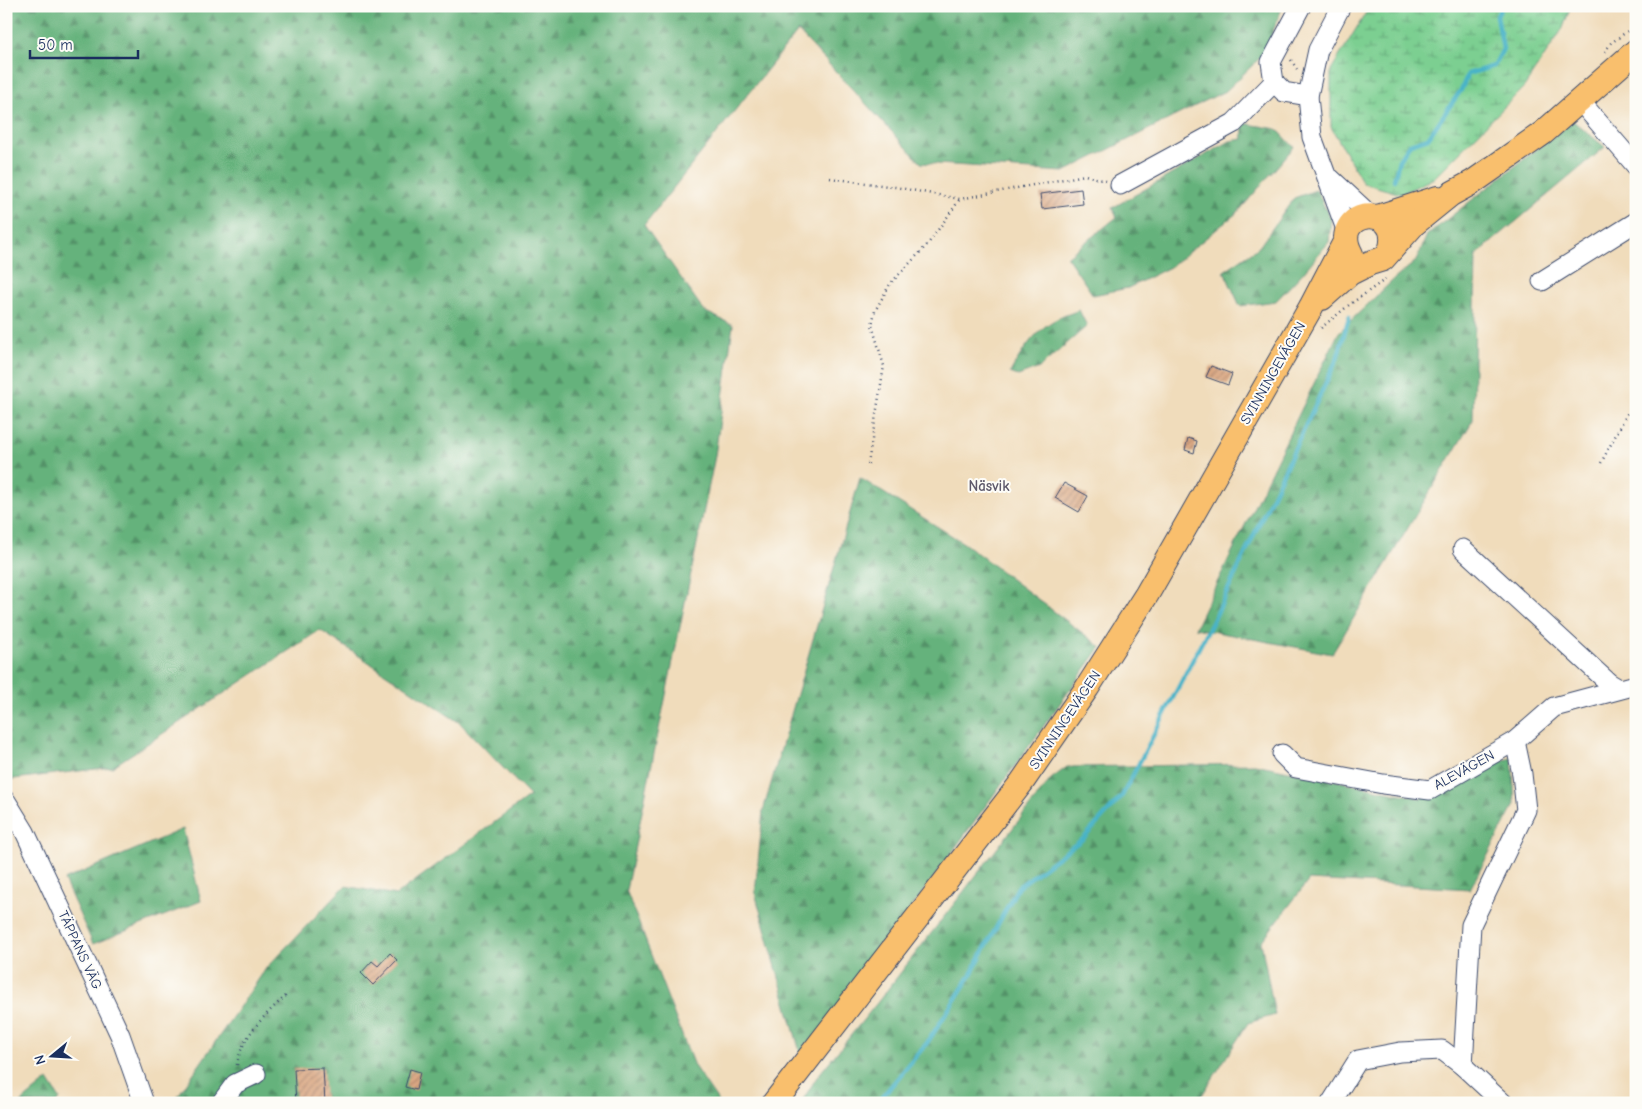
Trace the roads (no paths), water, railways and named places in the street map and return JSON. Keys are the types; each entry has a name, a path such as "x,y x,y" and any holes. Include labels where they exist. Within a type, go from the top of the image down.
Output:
{"main road":[{"name":"SVINNINGEVÄGEN","path":"1311,307 1350,273 1383,259 1414,224 1451,194 1473,182 1543,133 1636,51"},
{"name":"SVINNINGEVÄGEN","path":"774,1103 1022,782 1087,688 1146,594 1311,307 1346,236 1356,220 1451,194"},
{"path":"1374,216 1390,227 1392,248"},
{"path":"1346,236 1351,254 1357,259 1370,263"}],"street":[{"path":"1301,6 1271,62 1274,82 1284,92 1308,96"},
{"path":"1341,6 1318,50 1308,96 1312,137 1327,175 1346,236"},
{"path":"1120,184 1234,123 1274,82"},
{"path":"1580,101 1636,166"},
{"path":"1327,175 1374,216"},
{"path":"1542,281 1636,222"},
{"path":"1464,549 1608,683 1628,687"},
{"name":"ALEVÄGEN","path":"1282,754 1296,768 1383,784 1430,790 1514,741 1554,707 1628,687"},
{"path":"1463,1066 1471,925 1526,810 1522,774 1514,741"},
{"name":"TÄPPANS VÄG","path":"6,801 25,832 120,1035 144,1103"},
{"path":"1331,1103 1358,1060 1400,1052 1442,1050 1463,1066 1503,1103"},
{"path":"221,1103 235,1084 256,1074"}],"waterway":[{"path":"1394,180 1399,160 1410,144 1428,138 1461,90 1468,74 1494,66 1503,49 1497,16 1502,6"},
{"path":"877,1103 927,1043 969,978 1018,887 1084,838 1122,796 1218,611 1337,359 1349,317"}],"district":[{"name":"Näsvik","path":"989,486"}]}
